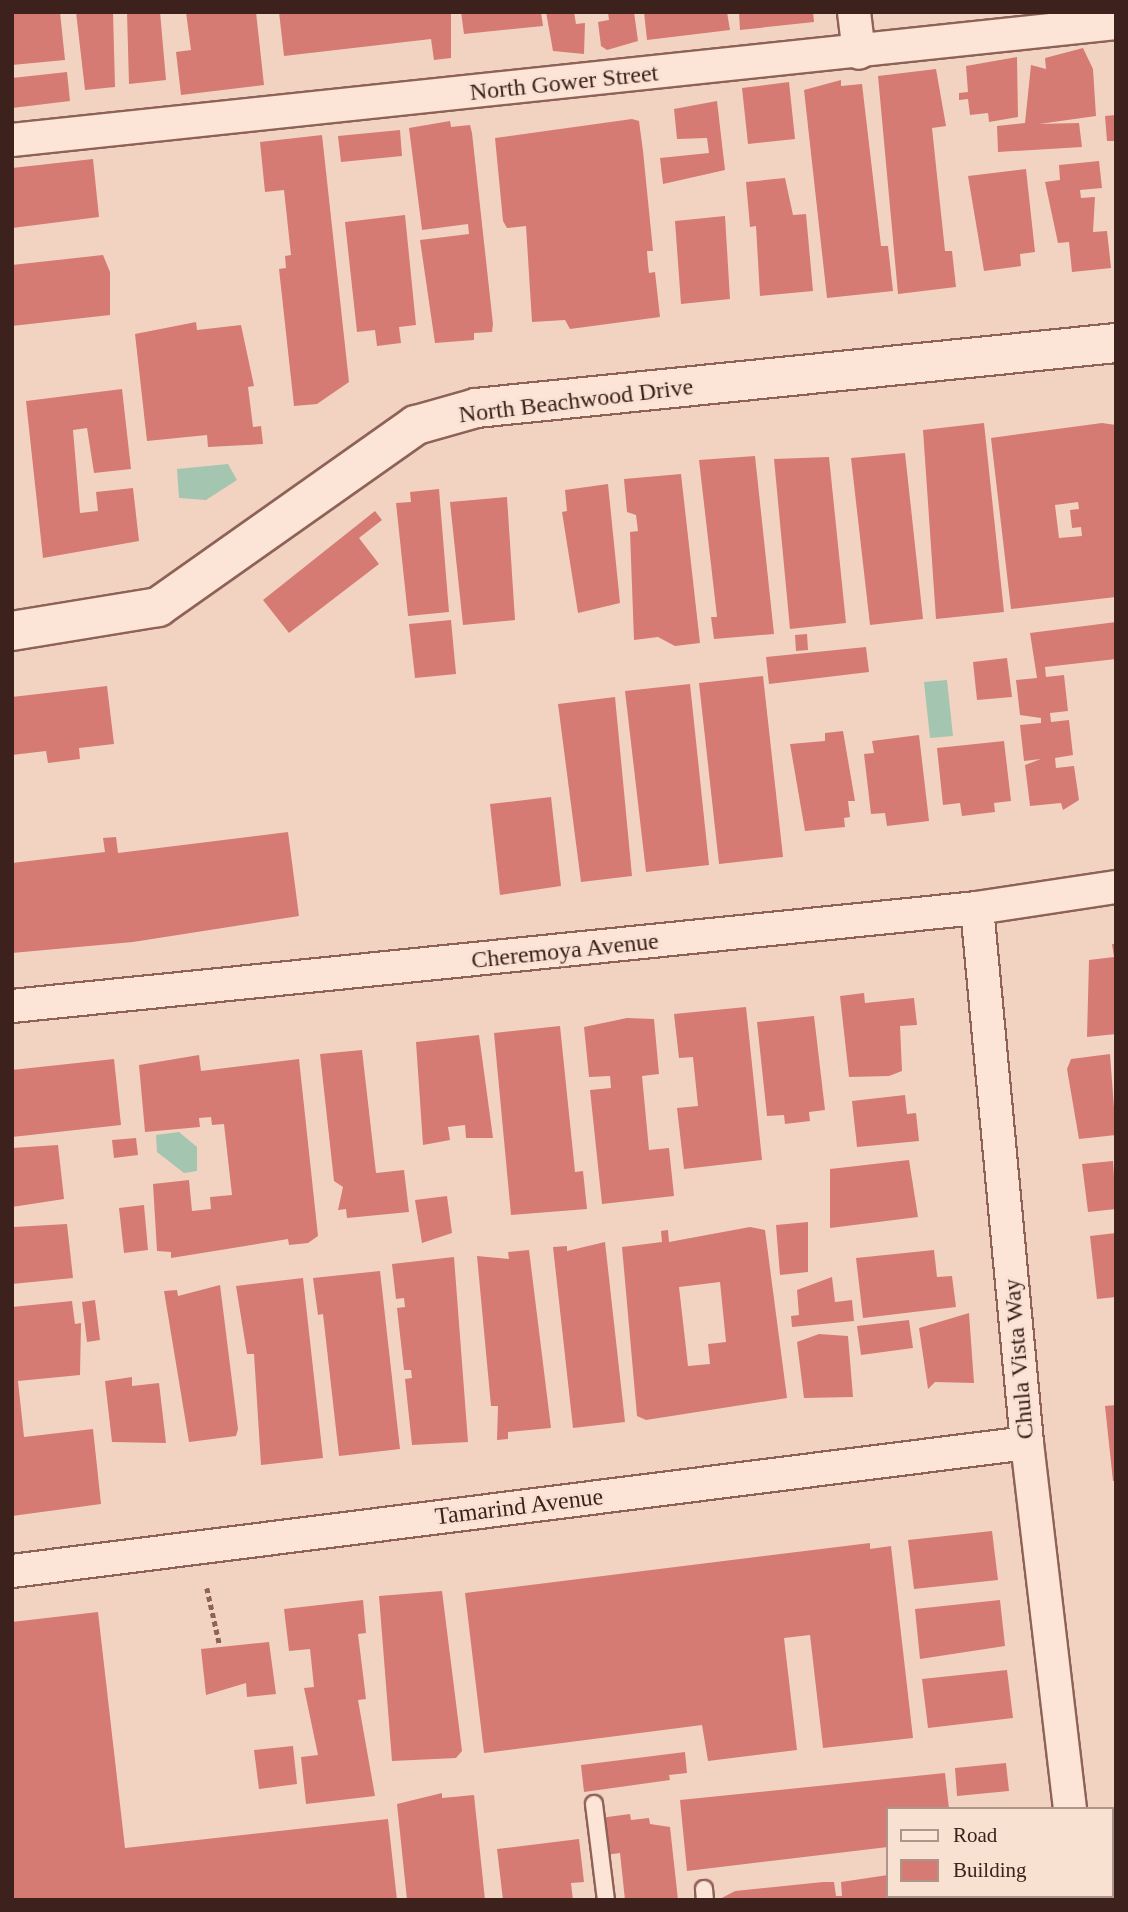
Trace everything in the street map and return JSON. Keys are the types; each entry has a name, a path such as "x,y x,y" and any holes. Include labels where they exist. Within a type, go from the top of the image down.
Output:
{"street":[{"path":"854,12 859,53"},
{"name":"North Gower Street","path":"12,140 859,53 1116,23"},
{"name":"North Beachwood Drive","path":"12,631 158,607 416,425 476,408 1116,343"},
{"name":"Cheremoya Avenue","path":"12,1006 977,908 1116,887"},
{"name":"Chula Vista Way","path":"977,908 1027,1443 1070,1807"},
{"name":"Tamarind Avenue","path":"12,1571 1027,1443"}],"lane":[{"path":"594,1804 606,1900"}],"path":[{"path":"207,1588 220,1646"}],"shaded area":[{"path":"228,464 237,480 206,500 179,498 177,469"},
{"path":"947,680 953,736 930,738 924,682"},
{"path":"179,1132 197,1147 197,1171 184,1173 157,1152 156,1135"}],"building":[{"path":"12,12 60,12 65,60 12,65"},
{"path":"76,12 113,12 115,87 85,90"},
{"path":"127,12 160,12 166,80 129,84"},
{"path":"186,12 256,12 264,85 181,95 176,52 191,50"},
{"path":"279,12 451,12 451,58 434,60 431,39 284,56"},
{"path":"461,12 541,12 543,26 464,34"},
{"path":"546,12 574,12 576,24 585,23 584,54 553,51"},
{"path":"608,12 634,12 638,41 607,50 601,46 598,22 609,20"},
{"path":"644,12 727,12 730,30 647,40"},
{"path":"739,12 813,12 814,22 740,30"},
{"path":"1083,48 1093,69 1096,116 1039,124 1079,123 1082,147 998,152 997,126 1025,123 1031,65 1046,69 1045,58"},
{"path":"1017,57 1018,117 989,122 988,113 970,115 968,99 959,100 959,93 968,92 966,66"},
{"path":"936,69 946,126 932,128 945,251 952,251 956,287 898,294 878,76"},
{"path":"67,72 70,101 12,108 12,78"},
{"path":"841,80 841,86 862,84 881,246 888,246 893,291 827,298 804,90"},
{"path":"789,82 795,139 748,144 742,88"},
{"path":"717,101 725,170 663,184 660,158 709,153 707,138 677,139 674,109"},
{"path":"1116,115 1116,141 1107,141 1105,116"},
{"path":"632,119 639,121 653,251 647,251 648,264 649,273 655,272 660,317 570,329 565,320 532,322 526,226 507,228 503,221 495,138"},
{"path":"450,121 451,127 470,125 472,133 493,324 492,332 474,333 474,340 435,343 420,240 469,234 468,224 422,230 409,128"},
{"path":"400,130 402,156 341,162 338,136"},
{"path":"322,135 349,382 317,404 294,406 279,269 286,268 285,256 291,255 284,190 265,192 260,142"},
{"path":"93,159 99,217 12,228 12,168"},
{"path":"1099,161 1102,188 1080,190 1081,198 1095,197 1093,232 1107,231 1111,268 1072,272 1069,242 1058,243 1045,182 1060,180 1059,165"},
{"path":"1026,169 1035,252 1020,254 1021,266 984,271 968,176"},
{"path":"785,178 793,215 806,214 813,291 760,296 756,226 750,227 746,182"},
{"path":"405,215 416,325 399,327 401,343 377,346 375,330 357,332 345,222"},
{"path":"725,216 730,299 681,304 675,221"},
{"path":"103,255 110,272 110,315 12,326 12,265"},
{"path":"196,322 197,330 241,325 254,386 248,387 253,427 261,426 263,444 208,447 207,435 147,441 135,334"},
{"path":"122,389 131,469 94,473 87,428 73,430 80,513 98,511 96,492 133,488 139,541 43,558 26,401"},
{"path":"984,423 1004,612 936,619 923,430"},
{"path":"1102,423 1116,425 1116,597 1011,609 991,438","holes":["1078,502 1079,509 1070,510 1072,528 1081,527 1082,536 1059,538 1055,505"]},
{"path":"905,453 923,619 870,625 851,458"},
{"path":"755,456 774,634 714,639 711,617 717,617 699,460"},
{"path":"829,457 846,623 790,629 774,459"},
{"path":"681,474 700,643 675,646 658,637 634,640 630,532 638,531 636,515 627,512 624,479"},
{"path":"608,484 620,603 578,613 562,512 567,511 565,490"},
{"path":"439,489 449,612 408,616 396,503 411,502 410,492"},
{"path":"507,497 515,620 463,625 450,502"},
{"path":"375,511 382,520 359,538 379,564 289,633 263,600"},
{"path":"451,620 456,674 415,678 409,624"},
{"path":"1116,622 1116,659 1045,667 1046,677 1064,675 1068,711 1050,713 1051,722 1069,720 1073,755 1055,758 1056,768 1074,766 1079,800 1063,810 1061,803 1030,806 1025,765 1041,759 1024,761 1020,725 1041,723 1041,718 1020,715 1016,680 1037,678 1030,633"},
{"path":"807,634 808,650 796,651 795,635"},
{"path":"866,647 869,672 769,684 766,657"},
{"path":"1007,658 1012,697 977,700 973,662"},
{"path":"763,676 783,857 719,864 699,683"},
{"path":"690,684 709,865 646,872 625,691"},
{"path":"107,686 114,744 79,748 80,759 48,763 46,751 12,755 12,697"},
{"path":"615,697 632,876 581,882 558,704"},
{"path":"843,731 855,801 848,801 850,817 844,818 845,827 805,831 790,744 825,741 825,733"},
{"path":"919,735 929,821 887,826 885,813 871,814 864,754 874,753 872,741"},
{"path":"1004,741 1011,801 994,803 995,812 962,816 960,803 943,805 937,748"},
{"path":"551,797 561,886 500,895 490,804"},
{"path":"288,832 299,916 133,942 12,953 12,863 105,852 103,838 116,837 118,853"},
{"path":"1112,944 1116,944 1116,1034 1087,1037 1089,960 1114,957"},
{"path":"864,993 865,1003 914,998 917,1025 900,1026 902,1071 889,1076 849,1077 840,996"},
{"path":"746,1007 762,1160 684,1169 677,1108 698,1106 693,1057 679,1058 674,1014"},
{"path":"814,1016 825,1110 809,1112 810,1121 785,1124 784,1115 767,1116 757,1022"},
{"path":"627,1018 654,1019 659,1074 642,1076 649,1150 669,1148 674,1196 602,1204 590,1090 611,1088 610,1076 589,1077 584,1027"},
{"path":"560,1026 575,1172 583,1171 587,1209 511,1215 494,1033"},
{"path":"479,1035 493,1138 466,1138 465,1125 448,1127 450,1140 423,1145 416,1042"},
{"path":"362,1050 376,1173 404,1170 409,1212 347,1218 346,1209 338,1210 343,1187 334,1181 320,1054"},
{"path":"1110,1054 1116,1135 1079,1139 1067,1069 1071,1059"},
{"path":"199,1055 201,1071 299,1059 318,1236 308,1243 289,1245 288,1239 171,1258 171,1252 157,1251 153,1184 189,1180 192,1211 211,1209 210,1197 232,1195 224,1124 212,1125 211,1117 199,1118 200,1127 145,1132 139,1065"},
{"path":"114,1059 121,1125 12,1137 12,1070"},
{"path":"905,1095 907,1114 916,1113 919,1141 857,1147 852,1101"},
{"path":"136,1138 138,1155 114,1158 112,1140"},
{"path":"58,1145 64,1199 12,1207 12,1148"},
{"path":"909,1160 918,1217 830,1228 830,1169"},
{"path":"1113,1161 1116,1209 1088,1212 1082,1164"},
{"path":"447,1196 452,1233 422,1243 415,1200"},
{"path":"144,1205 148,1250 124,1253 119,1208"},
{"path":"808,1222 808,1272 780,1275 776,1225"},
{"path":"67,1224 73,1278 12,1284 14,1227"},
{"path":"750,1227 765,1230 787,1398 646,1420 637,1416 622,1247 662,1242 661,1231 668,1230 669,1242","holes":["720,1282 726,1342 708,1344 710,1364 688,1366 679,1287"]},
{"path":"1116,1233 1116,1297 1097,1299 1090,1236"},
{"path":"605,1242 625,1422 573,1428 553,1247 567,1246 567,1251"},
{"path":"529,1250 551,1428 508,1432 508,1439 497,1440 498,1406 491,1406 477,1256 509,1259 508,1252"},
{"path":"934,1250 937,1277 952,1276 956,1307 863,1318 856,1258"},
{"path":"454,1257 468,1442 412,1445 405,1379 412,1378 411,1370 404,1370 397,1308 405,1307 404,1298 396,1299 392,1264"},
{"path":"380,1271 400,1449 339,1456 323,1314 318,1315 313,1278"},
{"path":"832,1277 835,1302 852,1300 854,1321 792,1327 791,1316 799,1315 797,1290"},
{"path":"303,1278 323,1458 261,1465 254,1354 247,1354 236,1286"},
{"path":"220,1285 238,1429 236,1436 189,1442 164,1291 177,1290 178,1296"},
{"path":"95,1300 100,1340 87,1342 82,1302"},
{"path":"72,1301 75,1324 81,1323 80,1375 18,1381 24,1437 93,1429 101,1504 12,1516 12,1307"},
{"path":"969,1313 974,1383 935,1382 928,1389 919,1328"},
{"path":"909,1320 913,1348 861,1355 857,1326"},
{"path":"819,1334 848,1336 853,1397 804,1398 797,1342"},
{"path":"132,1377 132,1386 159,1383 166,1443 112,1442 105,1381"},
{"path":"1116,1405 1116,1481 1113,1481 1105,1406"},
{"path":"992,1531 998,1580 914,1589 908,1540"},
{"path":"870,1543 870,1549 891,1546 913,1738 823,1748 810,1635 784,1638 797,1750 708,1761 702,1725 484,1753 465,1593"},
{"path":"442,1591 462,1751 456,1758 392,1761 379,1596"},
{"path":"363,1600 366,1633 358,1634 366,1699 358,1700 375,1796 306,1804 301,1757 318,1755 304,1688 314,1687 310,1649 289,1651 284,1609"},
{"path":"1000,1600 1005,1646 920,1659 915,1609"},
{"path":"98,1612 125,1848 388,1819 397,1900 12,1900 12,1622"},
{"path":"269,1642 276,1694 247,1697 246,1683 206,1695 201,1649"},
{"path":"1007,1670 1013,1718 928,1728 922,1679"},
{"path":"293,1746 297,1784 259,1789 254,1750"},
{"path":"685,1752 687,1773 669,1775 670,1780 584,1792 581,1765"},
{"path":"1006,1763 1009,1791 957,1796 955,1768"},
{"path":"945,1773 949,1807 886,1807 886,1847 687,1871 680,1800"},
{"path":"442,1793 442,1798 474,1795 485,1900 407,1900 397,1804"},
{"path":"630,1814 631,1820 649,1818 650,1824 670,1827 678,1900 625,1900 620,1853 605,1855 600,1818"},
{"path":"579,1839 584,1882 571,1883 573,1900 503,1900 497,1849"},
{"path":"886,1875 886,1898 963,1900 718,1900 735,1891 823,1882 834,1882 836,1896 842,1896 841,1882"},
{"path":"1040,1898 1040,1900 976,1900"}]}
